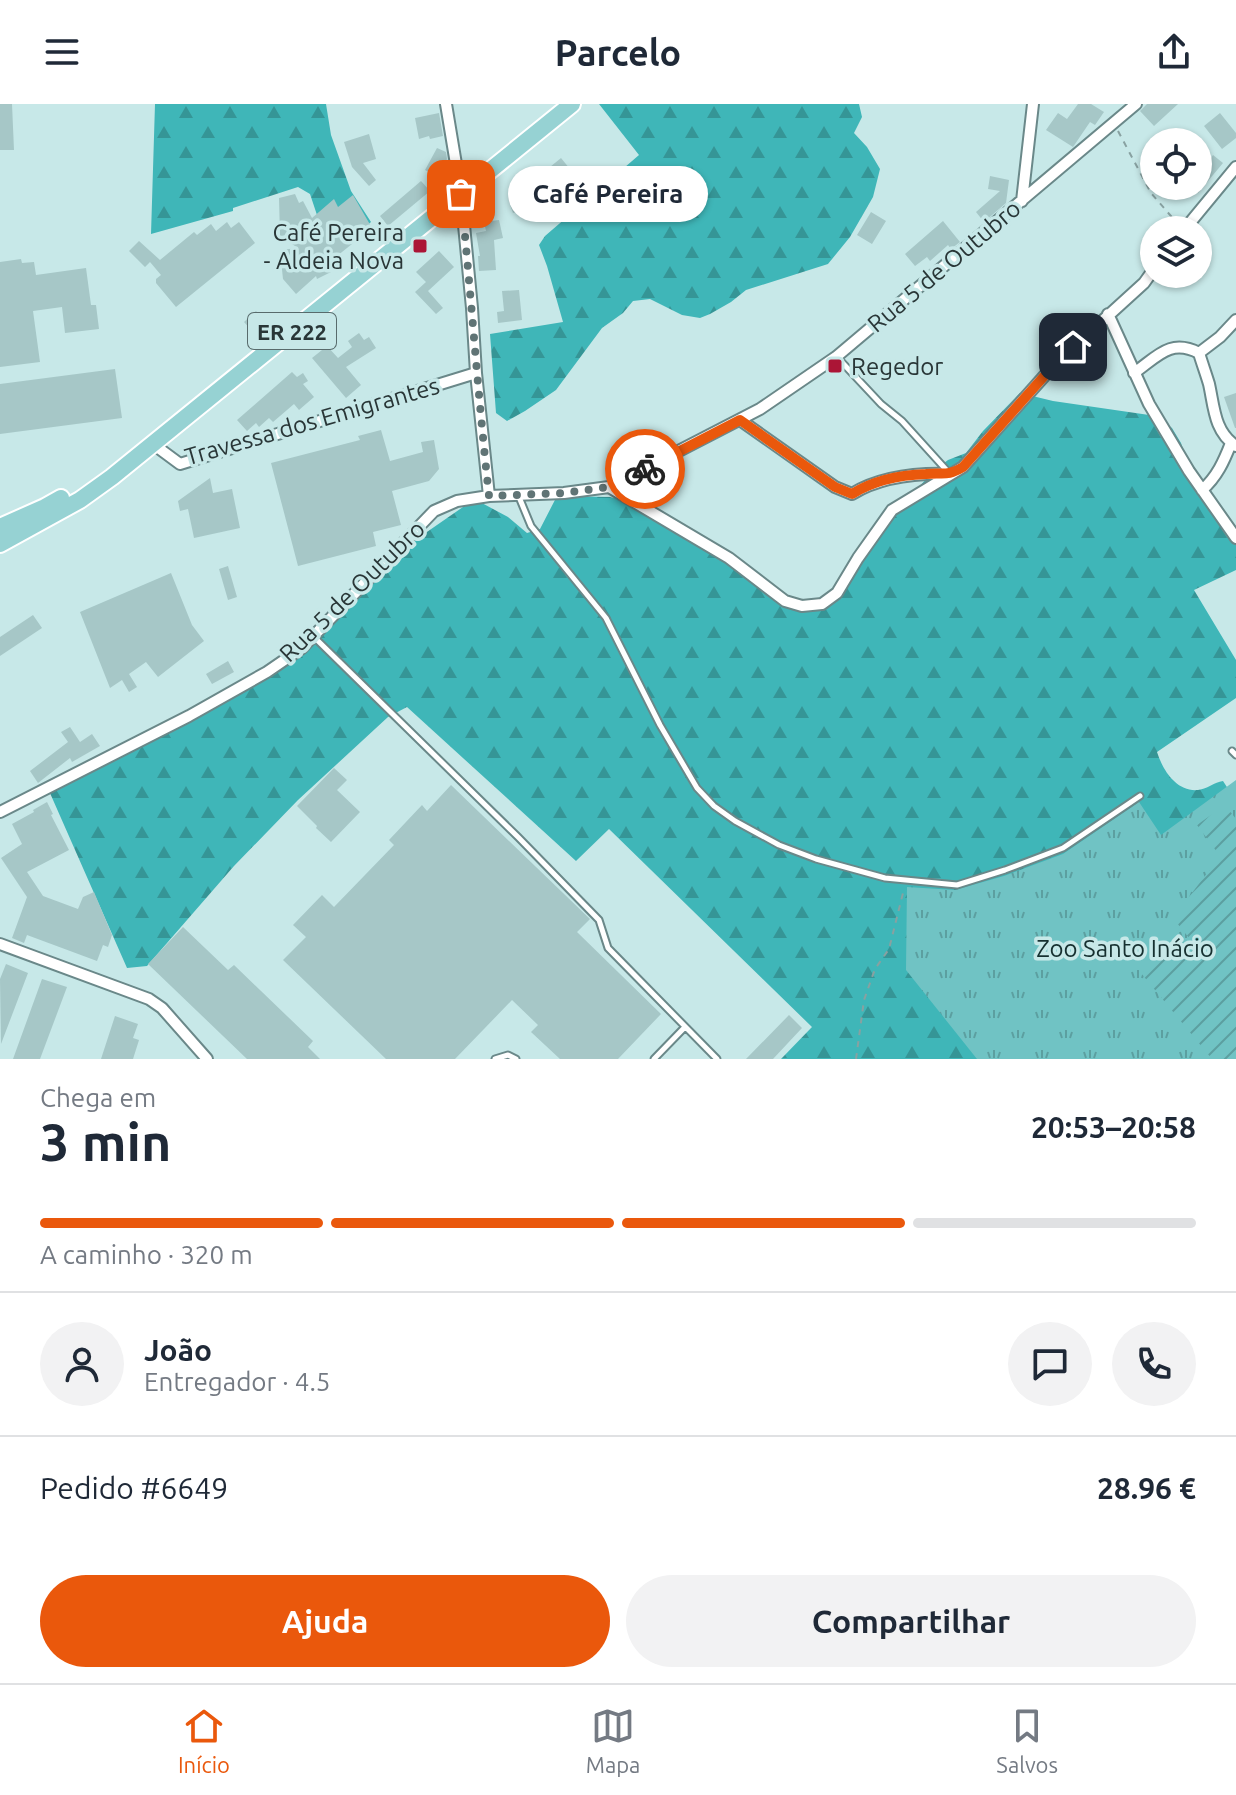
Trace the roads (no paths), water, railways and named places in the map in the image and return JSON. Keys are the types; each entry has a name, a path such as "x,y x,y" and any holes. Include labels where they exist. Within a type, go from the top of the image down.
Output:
{"main road":[{"name":"ER 222","path":"0,546 47,527 572,104"},
{"name":"ER 222","path":"0,527 123,467"}],"street":[{"path":"446,104 461,194 489,496"},
{"path":"1022,201 1033,104"},
{"name":"Rua 5 de Outubro","path":"0,812 189,716 254,680 302,648 434,511 457,501 489,496 564,493 609,487 760,409 836,357 1136,104"},
{"path":"1195,216 1236,167"},
{"path":"609,487 729,558 785,601 802,606 822,604 837,593 892,510 963,467 1055,364 1140,286"},
{"path":"1108,314 1149,404 1236,538"},
{"path":"1199,353 1236,320"},
{"path":"1134,373 1171,347 1187,347 1199,353 1215,420 1233,444 1224,462 1202,490"},
{"name":"Travessa dos Emigrantes","path":"153,444 180,464 476,373"},
{"path":"740,420 835,487 852,494 867,485 890,479 927,473 951,474"},
{"path":"0,944 149,999 162,1008 207,1059"}],"lane":[{"path":"836,357 951,474"},
{"path":"519,496 531,526 606,618 660,725 697,788 714,806 735,821 779,845 885,878 957,885 1063,848 1140,796"},
{"path":"313,636 599,920 608,948 717,1059"},
{"path":"654,1059 685,1027"},
{"path":"495,1059 508,1055 516,1059"}],"place":[{"name":"Café Pereira","path":"461,194"},
{"name":"Café Pereira - Aldeia Nova","path":"420,246"},
{"name":"Regedor","path":"835,366"}],"park label":[{"name":"Zoo Santo Inácio","path":"1125,948"}]}
